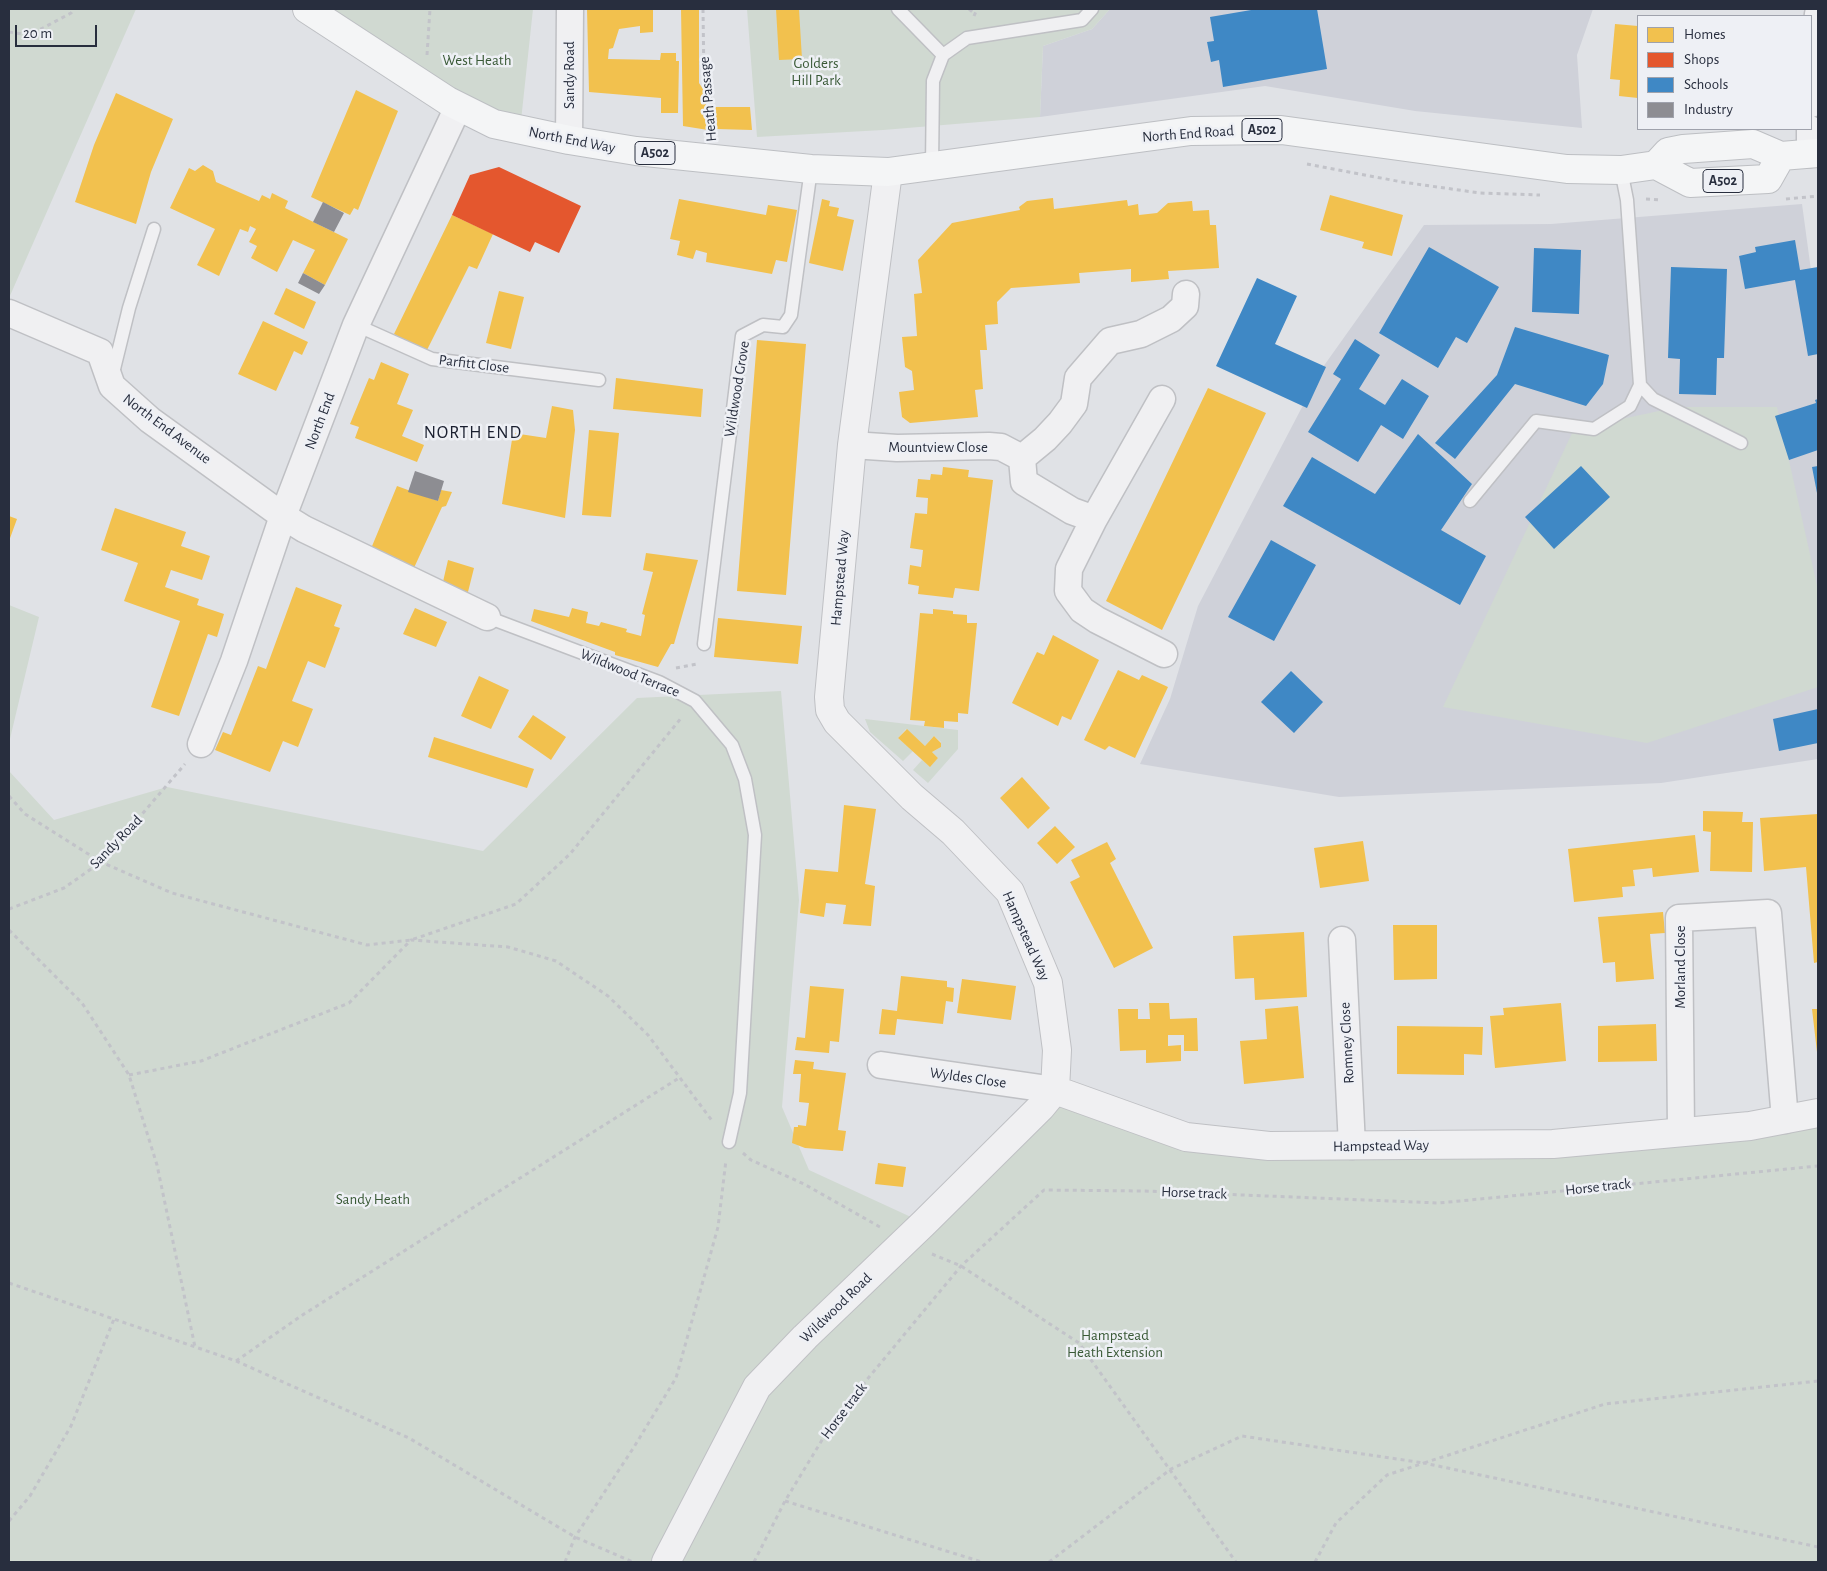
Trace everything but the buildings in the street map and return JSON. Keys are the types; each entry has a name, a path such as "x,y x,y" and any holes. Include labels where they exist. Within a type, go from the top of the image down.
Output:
{"main road":[{"name":"North End Way","path":"308,9 458,106 494,124 569,140 636,151 811,169 878,172"},
{"name":"North End Road","path":"878,172 1191,131 1281,130 1567,170 1621,170 1656,165 1668,152 1683,149 1753,144 1781,156 1813,145"}],"street":[{"name":"Sandy Road","path":"569,140 570,9"},
{"path":"1812,62 1818,14"},
{"name":"North End","path":"201,744 234,661 283,516 356,325 458,106"},
{"name":"Hampstead Way","path":"878,172 829,697 830,710 844,729 912,797 953,832 1010,892 1048,983 1057,1050 1054,1090 1186,1137 1269,1146 1553,1144 1750,1126 1818,1113"},
{"path":"1094,519 1072,511 1024,482 1022,458 1046,439 1060,423 1074,404 1078,378 1110,341 1141,334 1171,319 1185,306 1186,294"},
{"name":"North End Avenue","path":"9,313 100,352 111,383 150,420 283,516"},
{"path":"1162,399 1094,519 1069,569 1068,591 1082,610 1097,620 1164,654"},
{"name":"Mountview Close","path":"852,445 898,448 989,446 1002,447 1022,458"},
{"name":"Wildwood Terrace","path":"283,516 304,529 487,617"},
{"name":"Morland Close","path":"1680,1132 1679,918 1768,913 1785,1120"},
{"name":"Romney Close","path":"1342,940 1352,1146"},
{"name":"Wyldes Close","path":"881,1065 1054,1090"},
{"name":"Wildwood Road","path":"666,1562 757,1387 805,1337 1041,1107 1054,1090"}],"lane":[{"path":"898,9 942,55"},
{"path":"932,166 933,81 942,55 967,38 1082,20 1092,9"},
{"name":"Wildwood Grove","path":"704,644 742,336 763,325 783,327 791,315 811,169"},
{"path":"1470,501 1536,421 1594,429 1630,406 1640,385 1626,199 1621,170"},
{"path":"111,383 124,324 154,229"},
{"name":"Parfitt Close","path":"356,325 432,358 598,380"},
{"path":"1640,385 1652,399 1741,443"},
{"name":"Wildwood Terrace","path":"487,617 659,682 695,701 732,745 745,779 755,835 740,1093 728,1142"}],"path":[{"path":"9,32 22,34 41,29 71,13 74,9"},
{"path":"426,58 430,9"},
{"name":"Heath Passage","path":"703,9 704,82 710,92 713,159"},
{"path":"969,9 975,14"},
{"path":"1300,162 1402,182 1480,193 1548,196"},
{"path":"1784,199 1818,196"},
{"path":"1626,199 1668,200"},
{"path":"129,1076 201,1062 349,1003 411,940 516,904 570,854 695,701"},
{"name":"Sandy Road","path":"9,909 64,888 100,862 168,787 201,744"},
{"path":"9,796 25,814 100,862 172,893 367,945 411,940 508,946 556,961 608,996 648,1035 728,1142 751,1160 804,1184 905,1241 961,1266 1079,1343 1236,1562"},
{"path":"9,930 82,1003 129,1076 157,1165 196,1347"},
{"path":"236,1361 304,1314 679,1078"},
{"path":"565,1562 575,1537 634,1447 676,1378 718,1227 728,1142"},
{"name":"Horse track","path":"754,1562 785,1501 836,1417 961,1266 1044,1190 1146,1191 1439,1203 1818,1166"},
{"path":"9,1283 236,1361 409,1438 575,1537 633,1562"},
{"path":"9,1521 30,1496 71,1426 114,1319"},
{"path":"1316,1562 1336,1523 1387,1475 1605,1404 1818,1381"},
{"path":"1049,1562 1171,1469 1242,1436 1424,1463 1818,1547"},
{"path":"785,1501 982,1562"}],"shaded area":[{"path":"1110,9 1593,9 1577,55 1582,128 1415,111 1265,86 1040,117 1043,46 1092,29"},
{"path":"1802,204 1818,322 1818,759 1661,783 1339,797 1140,764 1170,699 1198,606 1323,367 1424,225 1551,224"}],"green space":[{"path":"9,9 136,9 9,298"},
{"name":"West Heath","path":"307,9 533,9 520,130"},
{"name":"Golders Hill Park","path":"747,9 1110,9 1092,29 1043,46 1040,117 883,130 757,137"},
{"path":"1678,407 1777,407 1818,590 1818,687 1647,743 1443,707 1574,429"},
{"path":"9,605 39,617 9,743"},
{"path":"781,691 799,900 782,1107 809,1170 924,1223 1055,1090 1186,1137 1352,1146 1818,1113 1818,1562 9,1562 9,771 54,820 167,787 483,851 637,698"},
{"path":"865,719 958,730 958,749 928,783 913,770 922,760 930,766 938,758 932,752 941,747 941,742 934,736 925,746 906,729 898,738 913,751 903,761 870,732"}],"district":[{"name":"NORTH END","path":"473,433"}],"park label":[{"name":"Sandy Heath","path":"373,1199"},
{"name":"Hampstead Heath Extension","path":"1115,1344"}]}
